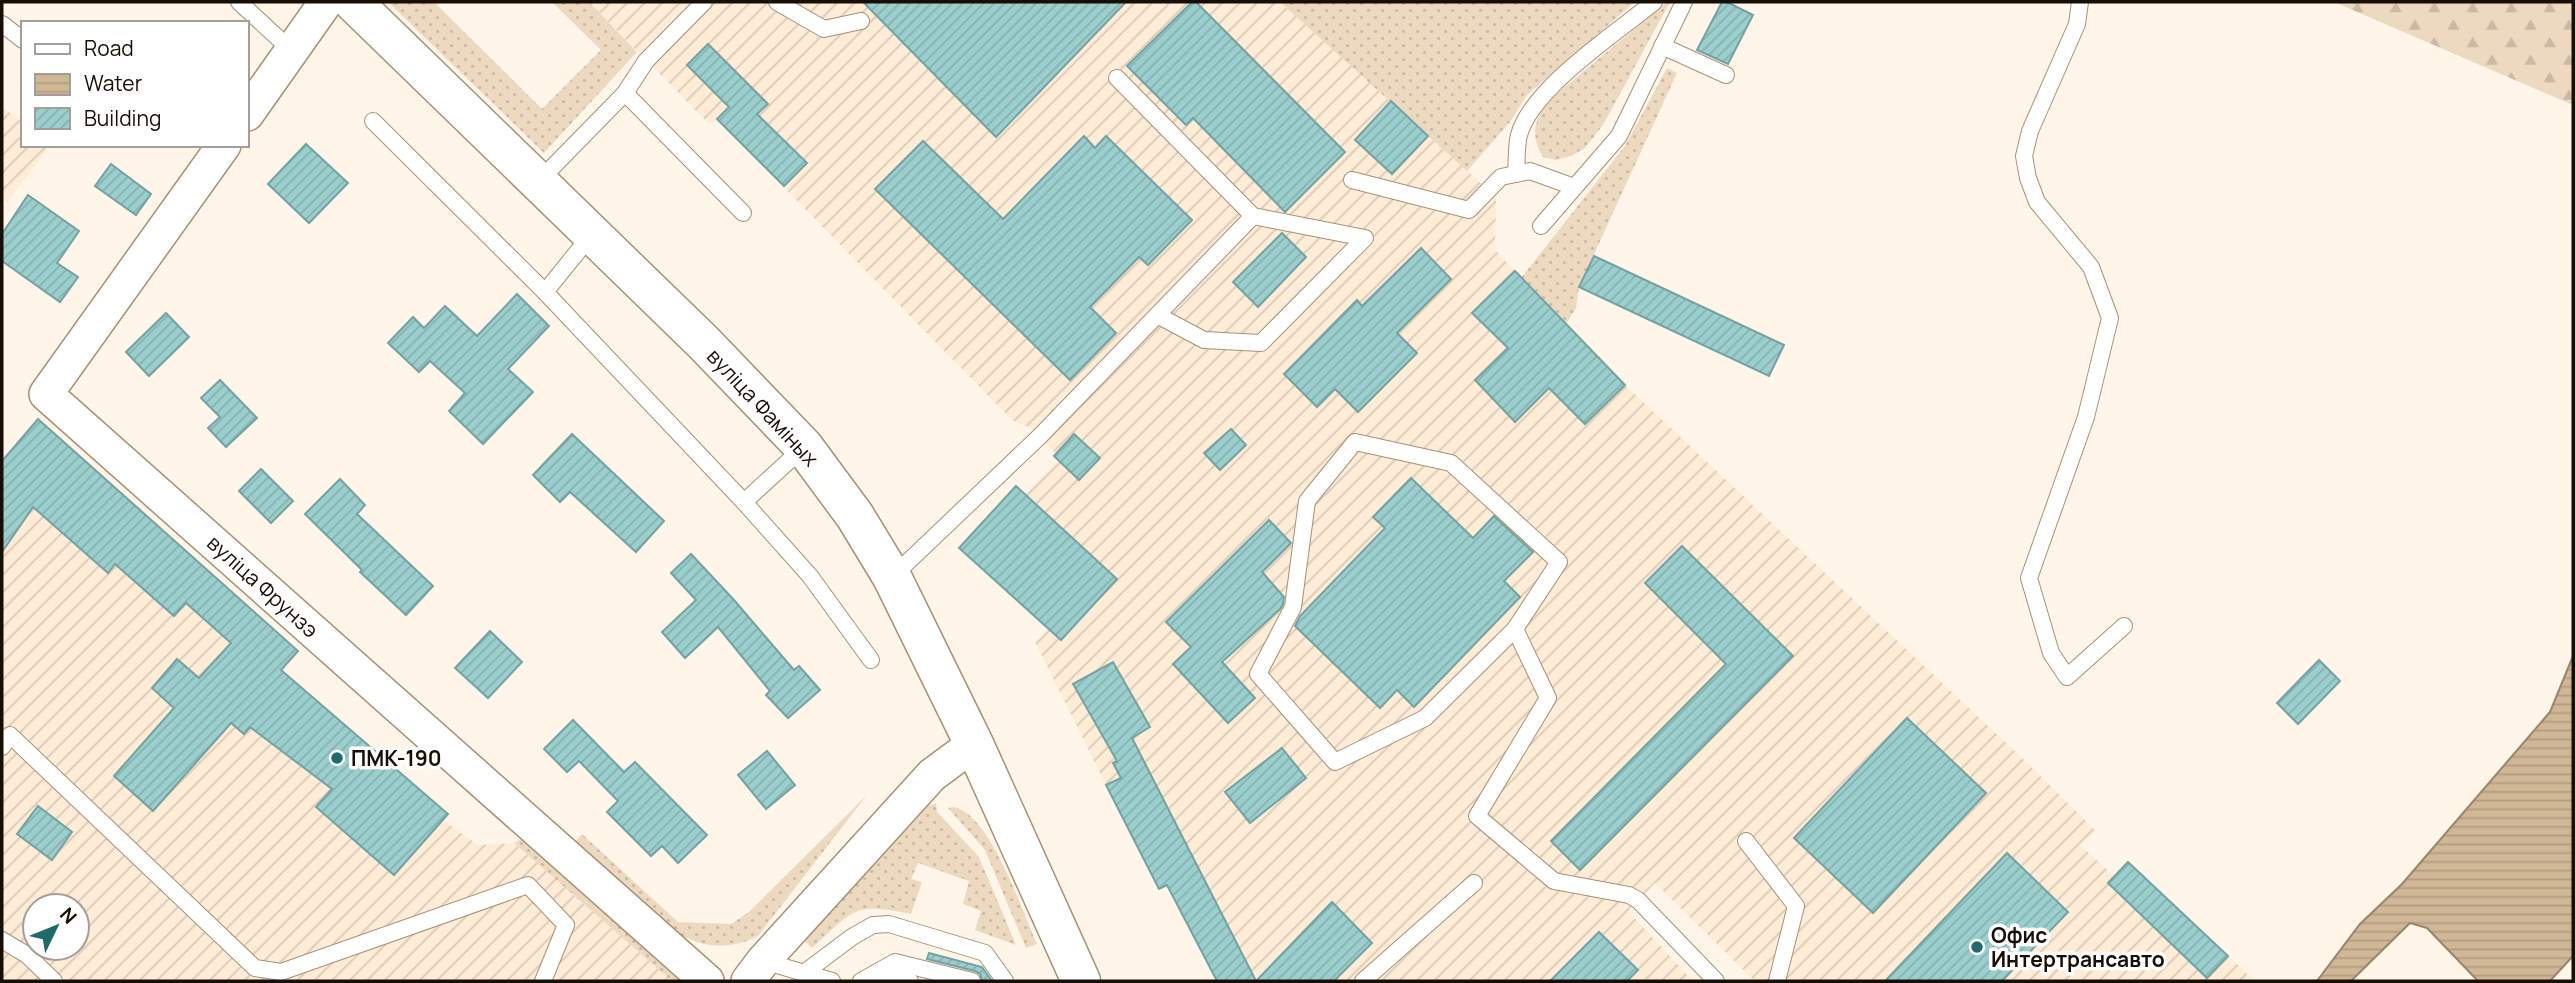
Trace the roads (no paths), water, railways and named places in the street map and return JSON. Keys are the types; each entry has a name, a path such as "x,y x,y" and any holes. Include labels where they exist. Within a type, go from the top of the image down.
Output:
{"main road":[{"name":"вуліца Фаміных","path":"353,2 704,342 804,447 855,516 892,577 974,744 1081,981"}],"street":[{"path":"248,113 326,2"},
{"name":"вуліца Фрунзэ","path":"223,147 46,394 707,981"},
{"path":"755,971 932,775 974,744"}],"lane":[{"path":"239,2 292,51"},
{"path":"538,182 625,93 646,61 704,2"},
{"path":"777,2 824,29 861,21"},
{"path":"1516,174 1519,136 1531,108 1554,83 1654,2"},
{"path":"1541,226 1619,136 1685,2"},
{"path":"2080,2 2073,34 2030,131 2024,156 2028,178 2037,202 2091,267 2110,318 2086,417 2029,578 2051,653 2067,677 2124,626"},
{"path":"2,24 21,38"},
{"path":"1662,46 1726,75"},
{"path":"1117,78 1253,216 1365,238 1261,343 1204,340 1157,315"},
{"path":"625,93 743,213"},
{"path":"373,121 545,292 744,502 810,576 872,660"},
{"path":"1352,180 1469,210 1501,177 1531,171 1574,187"},
{"path":"892,577 1039,437 1253,216"},
{"path":"545,292 592,233"},
{"path":"1355,442 1451,463 1559,562 1515,629 1425,718 1335,762 1258,674 1293,607 1307,501 1355,442"},
{"path":"744,502 804,447"},
{"path":"1515,629 1548,698 1477,816 1555,881 1629,895 1638,900 1716,981"},
{"path":"2,747 10,736 255,968 282,977 528,885 566,925 543,981"},
{"path":"1746,841 1796,906 1777,981"},
{"path":"1363,981 1474,883"},
{"path":"804,973 852,937 873,925 889,924 985,953 1005,981"},
{"path":"2,940 27,955 54,981"},
{"path":"861,981 895,962 972,981"},
{"path":"755,971 804,973 832,981"},
{"path":"881,981 898,978 910,981"}],"water":[{"path":"2573,656 2573,956 2550,981 2478,981 2427,928 2410,923 2351,981 2317,981 2360,924 2402,884 2550,712"}],"place":[{"name":"ПМК-190","path":"337,758"},
{"name":"Офис Интертрансавто","path":"1977,947"}]}
